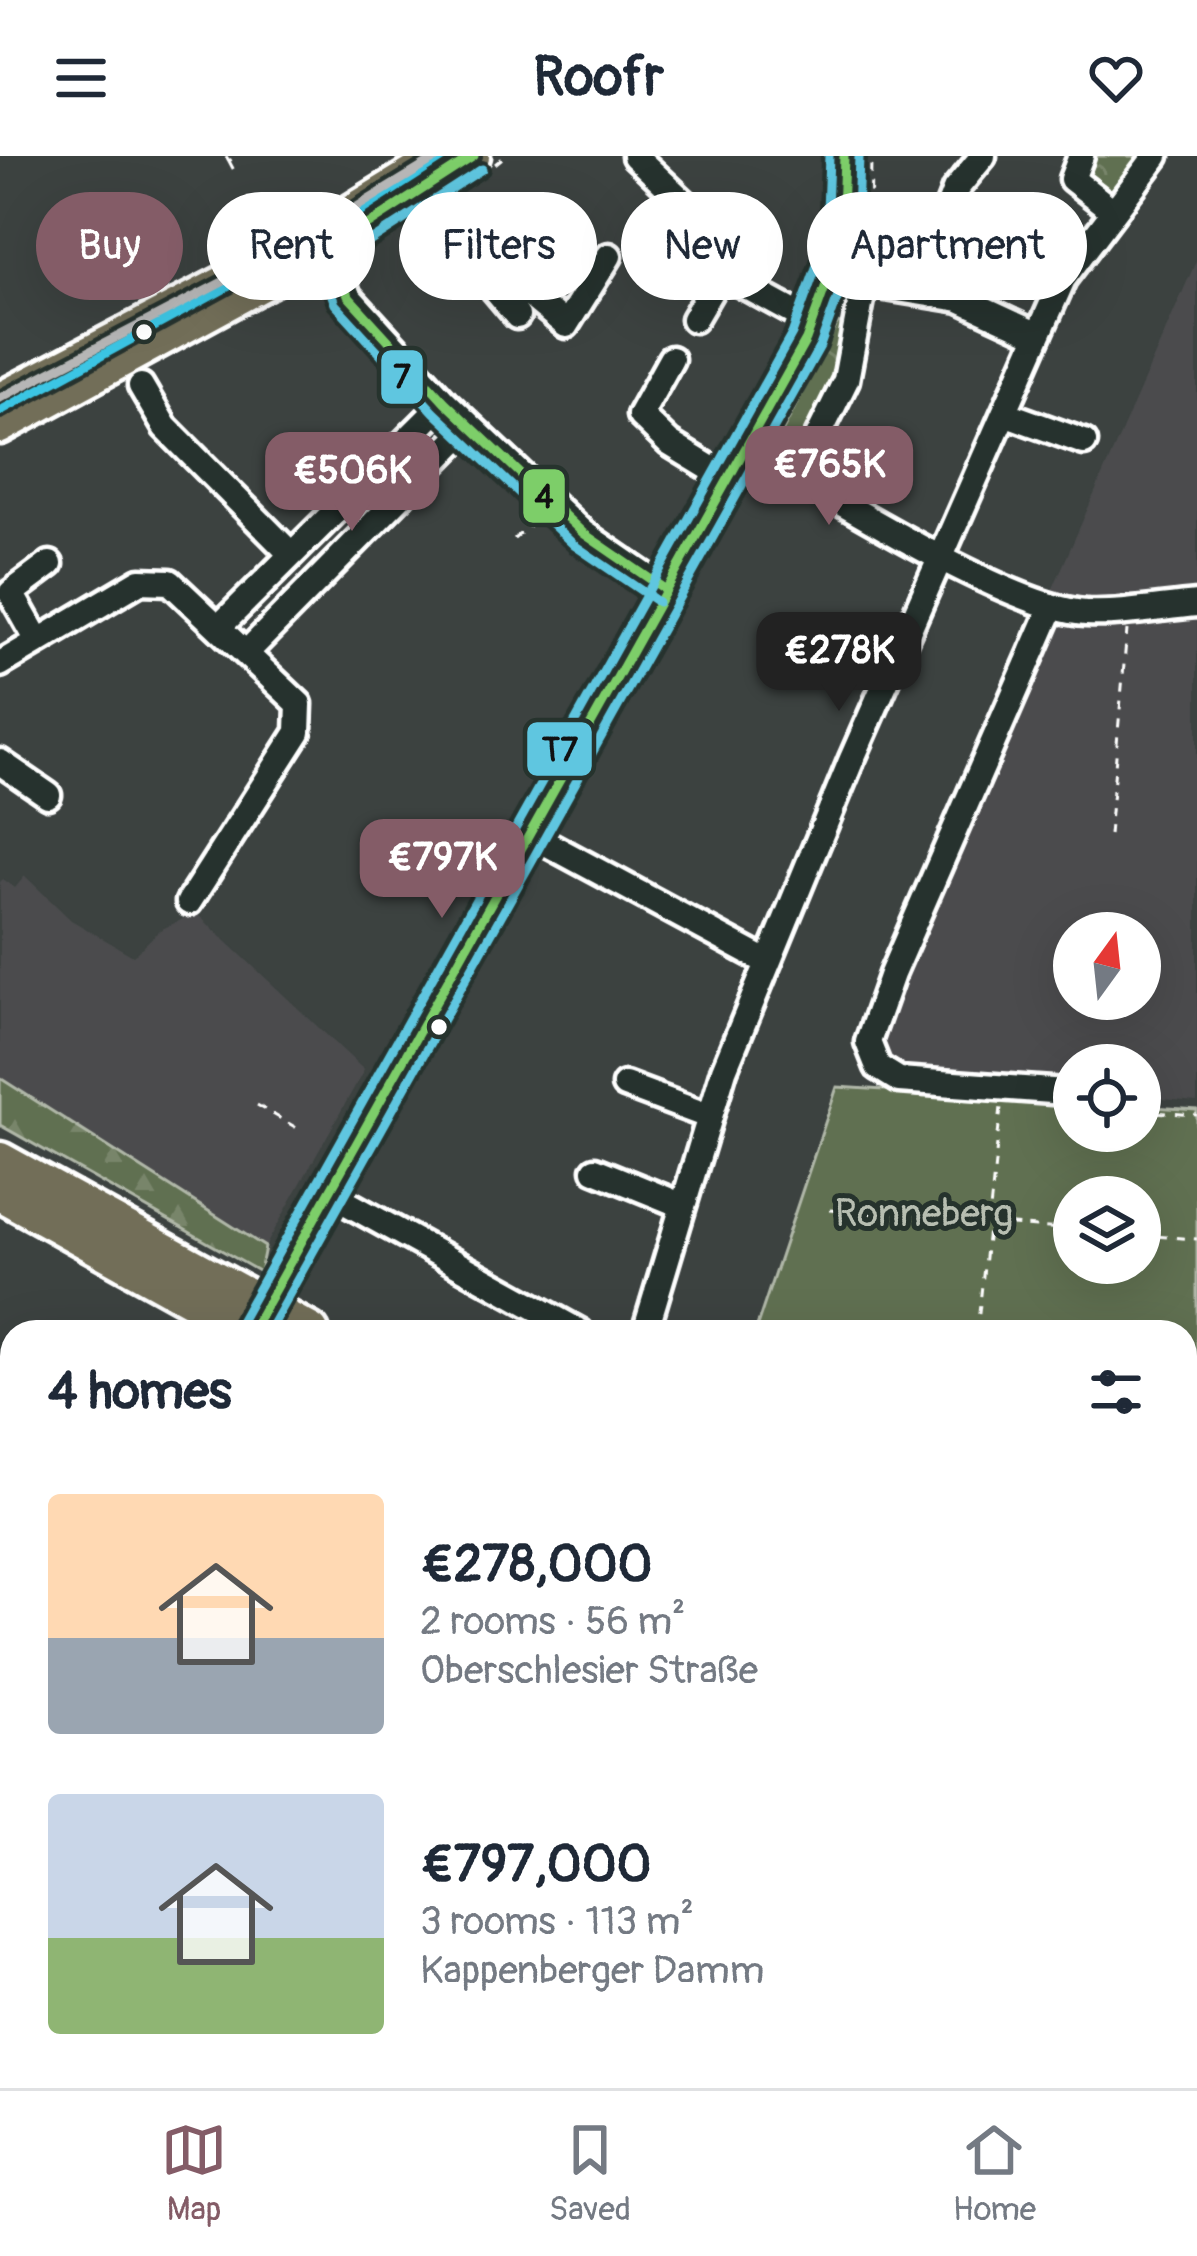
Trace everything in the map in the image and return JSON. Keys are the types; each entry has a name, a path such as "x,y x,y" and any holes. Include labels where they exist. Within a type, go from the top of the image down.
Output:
{"highway":[{"path":"0,1138 114,1203 139,1234"},
{"path":"0,1162 289,1320"},
{"path":"0,1192 230,1320"},
{"path":"0,1218 203,1305"}],"main road":[{"path":"0,398 303,240 440,156"},
{"path":"375,228 473,156"},
{"path":"843,192 844,156"},
{"path":"0,426 249,300"},
{"path":"277,1284 728,479 822,300"}],"street":[{"path":"634,156 673,192"},
{"path":"954,192 983,156"},
{"path":"1082,156 1072,178 1113,211"},
{"path":"648,1320 708,1116 767,962 1038,334 1063,279 1156,156"},
{"path":"430,188 433,192"},
{"path":"597,275 609,256"},
{"path":"694,319 721,273 813,323"},
{"path":"352,300 445,402 552,504 614,556 666,590"},
{"path":"503,300 518,316"},
{"path":"536,300 566,325 582,300"},
{"path":"798,477 846,380 861,300"},
{"path":"962,300 1038,334"},
{"path":"671,359 640,415 669,443 728,479"},
{"path":"141,386 165,428 290,553"},
{"path":"219,627 445,402"},
{"path":"1004,413 1084,442"},
{"path":"247,652 470,426"},
{"path":"746,446 942,556 1052,607 1085,613 1197,604"},
{"path":"34,643 11,593 50,564"},
{"path":"0,664 140,581 170,582 299,704 302,722 188,902"},
{"path":"0,601 4,599 34,643"},
{"path":"1052,607 892,974 868,1042 878,1067 899,1080 1053,1092"},
{"path":"0,762 48,795"},
{"path":"529,834 767,962"},
{"path":"625,1084 708,1116"},
{"path":"596,1169 681,1205"},
{"path":"326,1192 558,1320"}],"path":[{"path":"236,156 227,158 237,176"},
{"path":"514,538 552,504"},
{"path":"1109,835 1129,610"},
{"path":"979,1320 1001,1100"},
{"path":"257,1105 302,1131"},
{"path":"1161,1112 1197,1115"},
{"path":"830,1210 1053,1228"},
{"path":"1161,1236 1197,1239"}],"shaded area":[{"path":"1197,259 1197,592 1106,600 1051,593"},
{"path":"1197,614 1197,1102 1161,1099 1161,1044 1053,1044 1053,1089 903,1076 879,1050 880,1032 1057,621"},
{"path":"25,876 71,920 133,956 160,930 196,913 364,1070 265,1247 0,1078 0,882 3,879 15,888"}],"green space":[{"path":"1090,156 1143,156 1109,198 1084,180"},
{"path":"838,323 851,329 845,360 803,458 777,442"},
{"path":"0,1078 265,1247 260,1272 0,1125"},
{"name":"Ronneberg","path":"837,1087 1053,1101 1053,1152 1161,1152 1161,1107 1197,1110 1197,1320 759,1320"}],"transit line":[{"path":"0,398 303,240 440,156"},
{"path":"0,411 330,231 446,156"},
{"name":"4","path":"375,220 474,156"},
{"name":"T7","path":"241,1320 792,334 826,240 829,156"},
{"name":"4","path":"258,1320 806,340 841,243 844,156"},
{"name":"7","path":"275,1320 820,346 856,247 859,157"},
{"name":"7","path":"375,238 482,169"},
{"name":"7","path":"334,300 434,412 574,545 658,602"},
{"name":"4","path":"352,300 445,402 583,533 666,590"}]}
